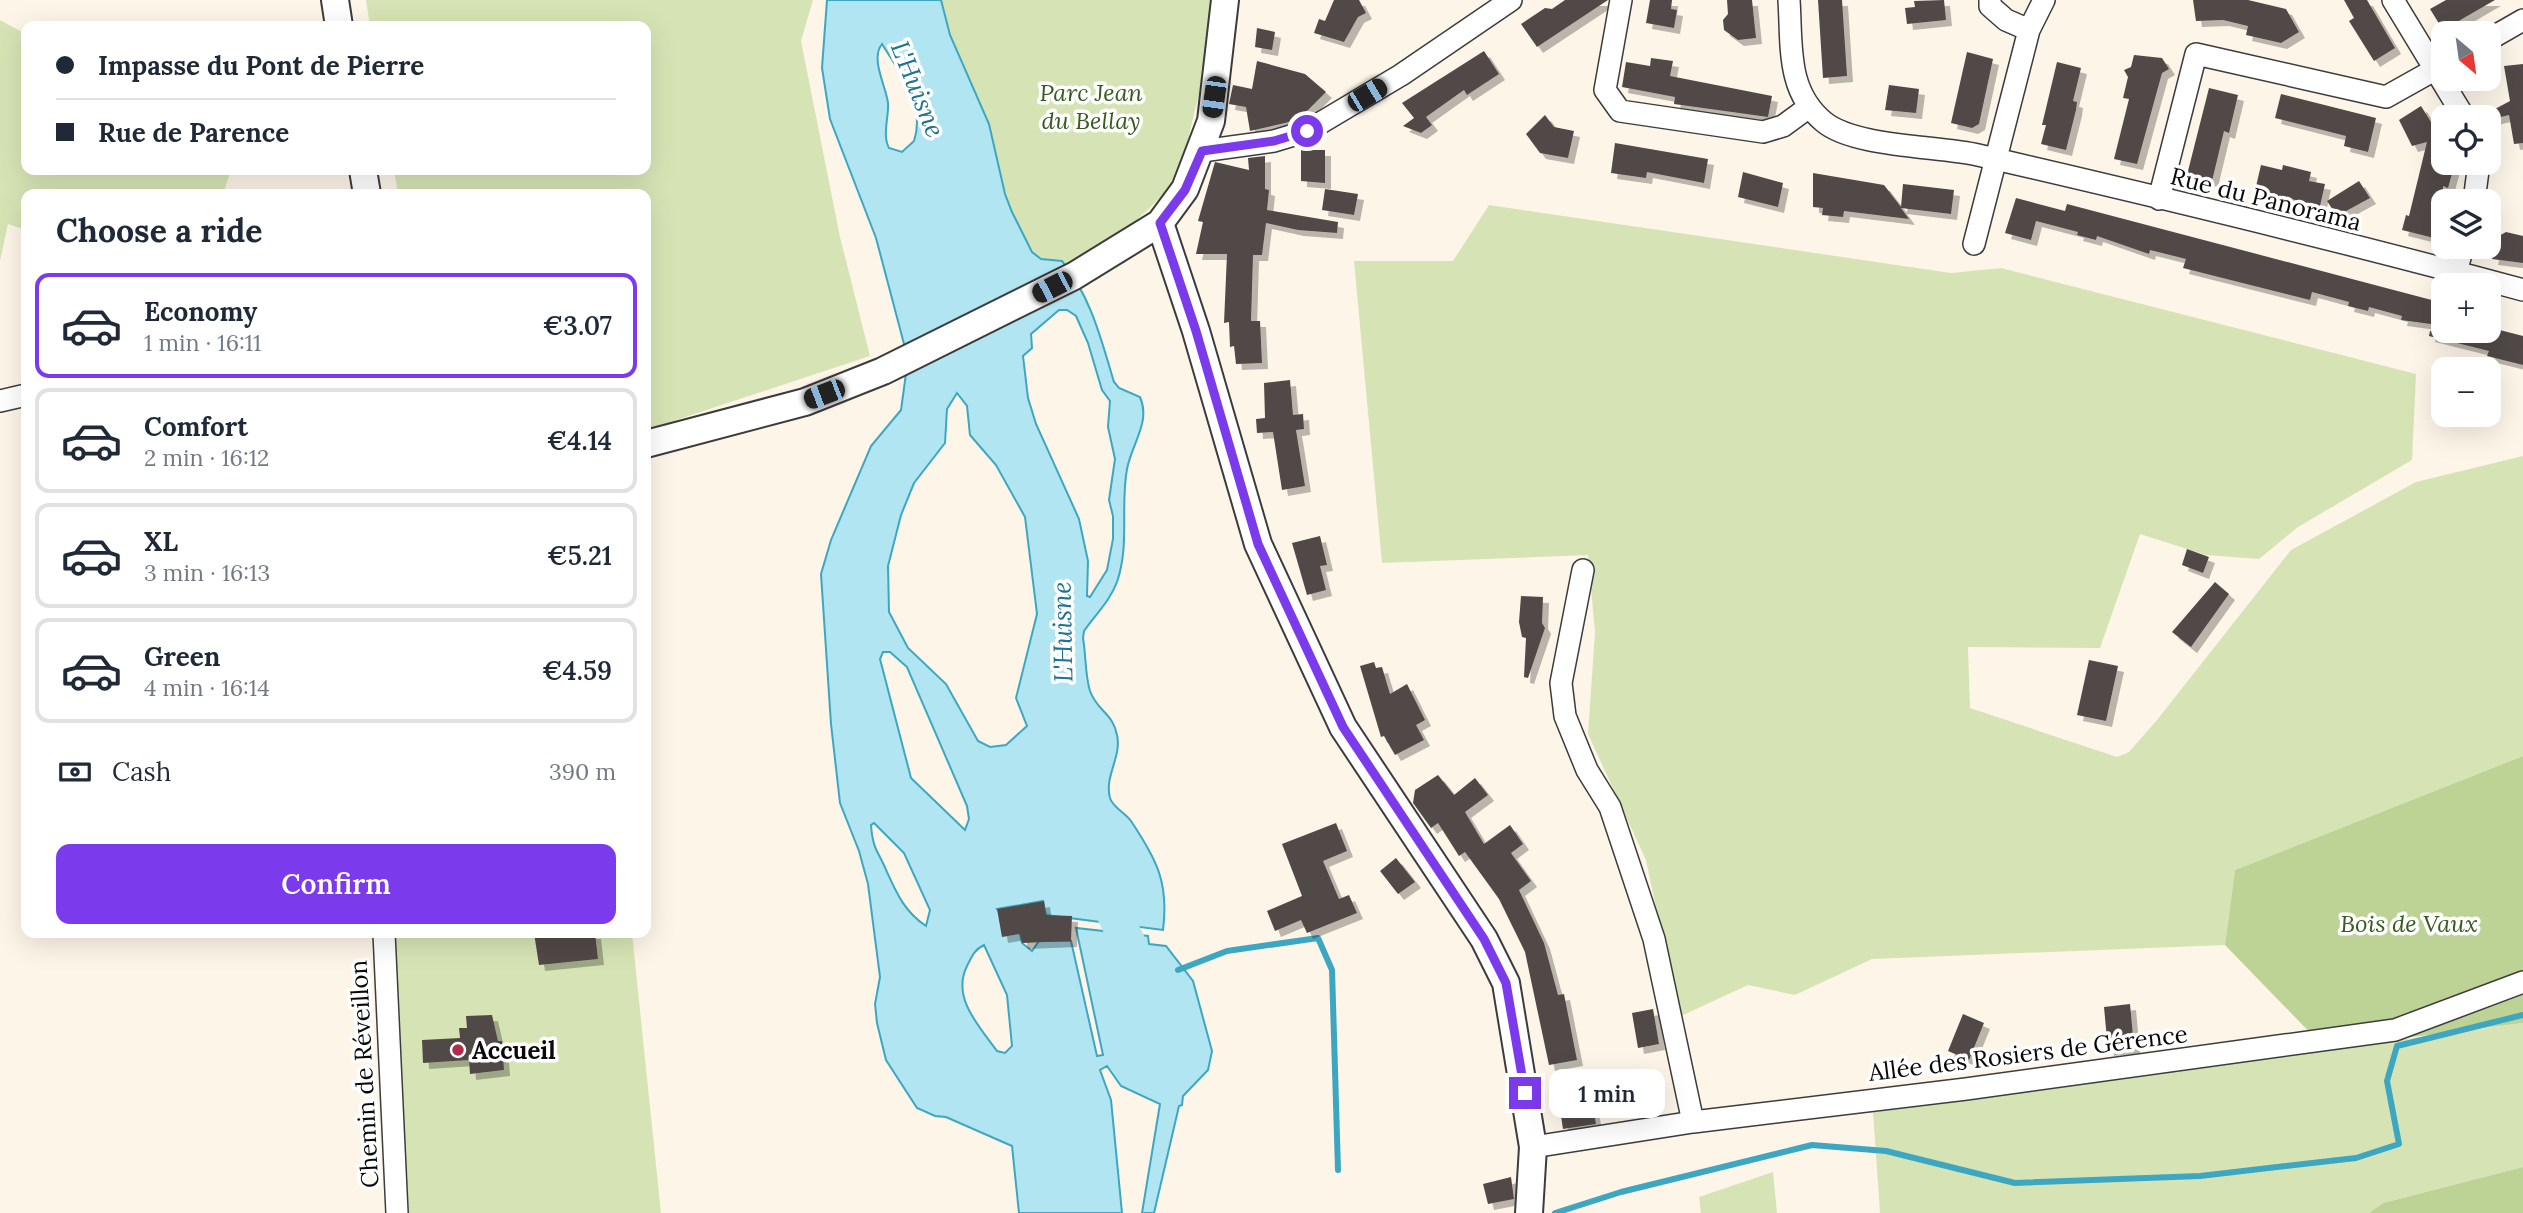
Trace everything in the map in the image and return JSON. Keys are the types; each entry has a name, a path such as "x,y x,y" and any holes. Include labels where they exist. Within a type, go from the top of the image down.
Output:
{"street":[{"path":"335,0 338,21"},
{"path":"651,443 805,402 883,371 1126,247 1160,223 1185,190 1202,151 1211,121 1225,0"},
{"path":"1202,151 1274,141 1307,131 1401,75 1511,0"},
{"path":"1621,0 1605,90 1620,111 1763,132 1783,126 1810,107 1794,80 1789,0"},
{"path":"1990,0 1990,6 2006,20 2029,30"},
{"path":"1974,244 2029,30 2044,0"},
{"path":"2393,0 2431,54"},
{"path":"2501,33 2523,20"},
{"path":"2159,199 2196,54 2386,97 2431,72"},
{"name":"Rue du Panorama","path":"1810,107 1826,124 1856,137 1996,160 2523,290"},
{"path":"1160,223 1262,555 1343,727 1484,939 1506,983 1533,1147 1530,1213"},
{"path":"2456,272 2460,259"},
{"path":"0,400 21,396"},
{"path":"1583,570 1561,683 1565,716 1587,770 1610,807 1654,939 1693,1122"},
{"name":"Chemin de Réveillon","path":"384,938 397,1213"},
{"name":"Allée des Rosiers de Gérence","path":"1533,1147 1693,1122 1979,1087 2395,1030 2523,982"}],"green space":[{"path":"366,0 813,0 801,41 840,237 870,356 651,428 651,189 397,189 395,175 651,175 651,21 369,21"},
{"name":"Parc Jean du Bellay","path":"941,0 1215,0 1210,46 1181,169 1146,212 1070,271 1062,261 1041,259 1032,252 1012,212 1005,194 989,124 950,35"},
{"path":"0,20 21,31 21,175 229,175 225,189 21,189 21,228 8,224 0,261"},
{"path":"1489,205 1951,273 2001,268 2416,374 2412,460 2298,527 2259,559 2206,555 2140,534 2100,648 1968,647 1970,708 2117,757 2129,752 2291,550 2416,482 2523,456 2523,756 2235,870 2225,945 1872,959 1795,995 1748,985 1679,1017 1646,860 1588,734 1595,632 1588,555 1382,563 1354,261 1453,261"},
{"name":"Bois de Vaux","path":"2523,756 2523,1023 2325,1048 2225,945 2235,870"},
{"path":"395,938 633,938 661,1213 408,1213"},
{"path":"2523,1023 2523,1167 2383,1203 2369,1213 1880,1213 1873,1112"},
{"path":"2523,1167 2523,1213 2369,1213 2383,1203"},
{"path":"1773,1172 1777,1213 1701,1213 1699,1197"}],"water":[{"name":"L'Huisne","path":"827,0 941,0 950,35 989,124 1005,194 1012,212 1032,252 1041,259 1062,261 1072,275 1094,319 1114,382 1119,388 1140,397 1143,406 1142,424 1129,459 1125,483 1121,568 1114,589 1084,631 1083,638 1090,691 1112,722 1117,735 1117,751 1109,782 1110,798 1131,821 1159,872 1164,899 1163,930 1046,915 1043,901 997,909 1020,934 1022,943 1032,951 1039,941 1071,941 1097,1056 1103,1055 1076,928 1148,936 1149,944 1166,946 1193,981 1212,1051 1208,1070 1183,1096 1182,1105 1179,1106 1154,1213 1142,1213 1160,1104 1121,1086 1107,1066 1100,1070 1111,1100 1122,1213 1019,1213 1012,1146 946,1117 935,1116 917,1108 886,1060 875,1004 880,977 868,884 859,851 840,803 831,724 821,574 831,540 871,446 901,410 908,359 876,238 830,119 822,68","holes":["882,44 909,90 917,115 914,141 902,152 889,148 887,143 888,103 878,65","1059,310 1067,310 1076,316 1088,343 1102,390 1110,401 1108,427 1115,459 1109,500 1113,516 1113,539 1107,570 1090,597 1087,596 1088,561 1079,519 1036,424 1028,398 1023,356 1032,348 1031,334","957,393 967,406 970,435 996,465 1025,517 1037,614 1016,698 1027,726 1006,745 990,747 978,741 946,684 908,648 889,612 888,566 901,515 914,483 945,443 947,409","883,652 890,652 907,667 967,806 969,819 965,830 911,778 880,659","874,823 904,853 930,910 926,926 912,915 898,895 873,840 871,825","984,945 1007,995 1012,1046 1005,1053 997,1051 965,1001 963,978 970,959"]}],"building":[{"path":"1334,0 1359,0 1366,13 1358,17 1344,42 1314,33 1319,19 1325,21"},
{"path":"1565,0 1608,0 1537,47 1521,24 1545,8 1552,9"},
{"path":"1650,0 1672,0 1671,9 1677,10 1674,28 1646,23"},
{"path":"1727,0 1752,0 1756,38 1738,40 1724,30 1723,20 1728,14"},
{"path":"1818,0 1842,0 1847,76 1823,78"},
{"path":"1944,0 1946,20 1907,24 1905,8 1915,7 1914,1"},
{"path":"2193,0 2248,0 2286,9 2299,32 2281,43 2246,35 2248,26 2223,20 2196,21"},
{"path":"2344,0 2367,0 2395,48 2374,61 2349,21 2354,18"},
{"path":"2446,0 2495,0 2459,21 2437,21 2430,9"},
{"path":"1257,28 1275,32 1272,50 1255,47"},
{"path":"1484,51 1499,74 1467,95 1464,90 1426,117 1432,125 1421,133 1403,126 1414,118 1402,103"},
{"path":"1967,52 1993,59 1979,124 1972,128 1951,123"},
{"path":"2134,55 2162,58 2169,69 2162,73 2137,164 2114,159 2129,99 2123,98 2128,77 2124,70 2131,67"},
{"path":"1651,58 1673,61 1670,76 1772,96 1768,117 1674,104 1675,97 1622,87 1626,62 1650,66"},
{"path":"1257,61 1305,74 1326,92 1298,120 1250,131 1246,107 1229,104 1233,85 1252,89"},
{"path":"2057,62 2081,68 2073,101 2077,102 2076,110 2066,150 2041,144 2046,125 2042,125"},
{"path":"2523,64 2523,143 2514,144 2509,115 2501,117 2501,106 2510,101 2504,66"},
{"path":"1889,85 1919,89 1916,113 1885,110"},
{"path":"2209,88 2238,95 2229,133 2224,131 2212,181 2187,175"},
{"path":"2281,94 2376,118 2368,152 2344,146 2346,136 2275,118"},
{"path":"2421,106 2431,122 2431,175 2452,175 2448,188 2443,186 2443,189 2431,189 2431,237 2402,230 2406,215 2409,216 2427,142 2412,146 2399,120"},
{"path":"1545,115 1554,127 1574,131 1568,158 1540,153 1526,134"},
{"path":"1615,143 1708,159 1704,183 1647,172 1646,178 1611,173"},
{"path":"1301,150 1325,150 1325,183 1301,181"},
{"path":"1265,156 1265,189 1269,190 1267,210 1338,222 1337,233 1298,230 1266,223 1262,255 1253,255 1251,321 1260,321 1262,363 1236,364 1234,346 1230,347 1229,322 1224,323 1227,254 1196,254 1203,222 1198,221 1215,162 1249,170 1248,158"},
{"path":"2261,165 2282,170 2283,165 2311,172 2309,181 2325,184 2320,206 2283,197 2282,200 2275,201 2254,195"},
{"path":"1743,172 1783,183 1778,207 1738,197"},
{"path":"1813,173 1884,185 1901,207 1903,184 1954,190 1951,214 1901,208 1909,219 1844,211 1843,217 1822,215 1823,208 1813,207"},
{"path":"2359,181 2370,198 2337,216 2327,201"},
{"path":"1325,189 1358,194 1354,215 1322,210"},
{"path":"2016,198 2065,211 2067,204 2431,300 2431,324 2401,320 2402,316 2369,307 2368,311 2348,306 2349,302 2312,292 2310,300 2183,268 2186,259 2150,250 2149,254 2097,236 2096,240 2077,235 2078,232 2036,221 2031,240 2005,233"},
{"path":"2506,232 2523,236 2523,263 2492,259 2501,259 2501,235"},
{"path":"2501,330 2523,336 2523,365 2501,360 2501,357 2487,356 2489,351 2457,343 2501,343"},
{"path":"1290,380 1293,415 1303,414 1304,429 1296,430 1305,486 1282,490 1273,432 1257,433 1256,419 1265,418 1264,383"},
{"path":"1320,536 1327,565 1320,566 1326,590 1307,595 1292,543"},
{"path":"2187,549 2209,557 2203,573 2182,565"},
{"path":"2215,582 2229,594 2191,647 2172,632"},
{"path":"1521,596 1543,597 1542,623 1545,628 1528,678 1524,677 1526,638 1522,637 1519,622"},
{"path":"2089,660 2118,666 2106,721 2077,715"},
{"path":"1374,662 1376,668 1382,667 1390,694 1407,684 1425,720 1416,725 1424,740 1395,755 1384,736 1381,737 1360,666"},
{"path":"1438,775 1454,795 1475,778 1488,795 1465,812 1484,844 1510,825 1523,844 1511,853 1531,881 1519,890 1544,943 1558,995 1564,994 1577,1060 1549,1065 1525,952 1499,899 1465,852 1459,856 1438,823 1431,828 1413,803 1415,790"},
{"path":"1336,823 1347,851 1323,861 1339,899 1349,895 1357,913 1307,933 1301,920 1275,931 1267,911 1302,896 1282,844"},
{"path":"1396,858 1415,882 1398,894 1380,871"},
{"path":"1044,901 1046,915 1072,916 1071,941 1022,943 1020,934 1002,937 997,909"},
{"path":"535,938 596,938 598,959 539,965"},
{"path":"2130,1004 2134,1047 2108,1050 2104,1007"},
{"path":"1653,1009 1659,1044 1638,1048 1632,1013"},
{"path":"1963,1014 1984,1023 1969,1060 1948,1051"},
{"name":"Accueil","path":"492,1015 498,1041 502,1041 504,1070 470,1074 469,1060 423,1063 422,1040 460,1038 459,1028 467,1028 466,1016"},
{"path":"1582,1093 1585,1109 1593,1108 1596,1124 1563,1129 1558,1096"},
{"path":"1511,1177 1514,1199 1488,1204 1483,1184"}],"waterway":[{"path":"1099,882 1140,968 1138,978"},
{"path":"1178,970 1227,951 1318,938 1332,970 1338,1170"},
{"path":"1555,1213 1621,1192 1812,1145 1886,1151 2015,1183 2200,1176 2356,1158 2399,1144 2387,1081 2397,1046 2523,1015"}],"place":[{"name":"Accueil","path":"458,1050"}],"route":[{"path":"1307,131 1274,141 1202,151 1185,190 1160,223 1196,331 1258,544 1343,727 1484,939 1506,983 1525,1093"}]}
